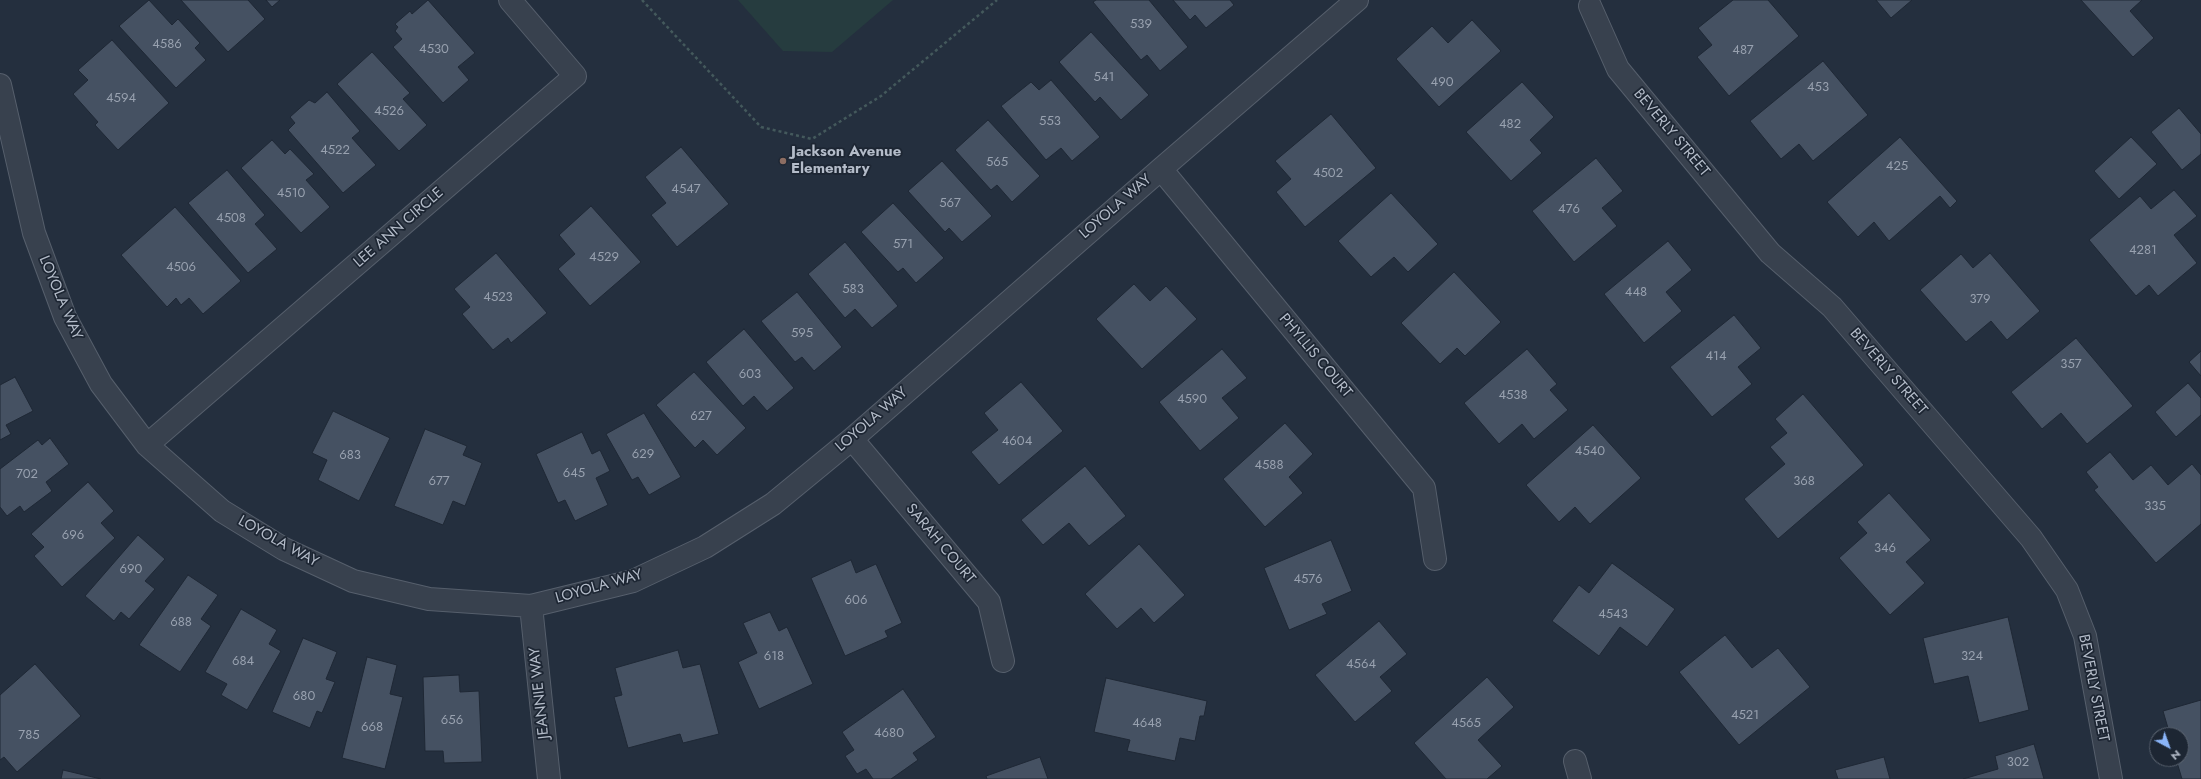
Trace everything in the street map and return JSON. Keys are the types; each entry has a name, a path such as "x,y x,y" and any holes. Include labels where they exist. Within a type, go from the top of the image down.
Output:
{"street":[{"name":"LEE ANN CIRCLE","path":"147,445 575,76 510,0"},
{"name":"LOYOLA WAY","path":"0,85 34,233 65,317 101,384 147,445 222,511 284,549 353,581 429,599 531,606 632,581 705,547 773,504 852,439 1357,0"},
{"name":"BEVERLY STREET","path":"1590,6 1618,69 1770,253 1832,307 2031,538 2067,590 2085,636 2111,779"},
{"name":"PHYLLIS COURT","path":"1161,169 1424,488 1434,559"},
{"name":"SARAH COURT","path":"852,439 989,602 1003,661"},
{"name":"JEANNIE WAY","path":"531,606 549,779"}],"path":[{"path":"642,0 761,128 812,138 881,96 997,0"}],"green space":[{"path":"738,0 893,0 832,52 783,51"}],"building":[{"path":"149,0 172,25 178,19 200,43 195,48 206,60 176,88 119,26"},
{"path":"181,0 248,0 265,19 228,52"},
{"path":"266,0 280,0 272,7"},
{"path":"428,0 475,53 458,67 469,80 443,103 393,47 402,39 395,31 398,27 395,24 410,11 412,14"},
{"path":"1096,0 1149,0 1188,47 1160,71 1147,55 1141,60 1093,2"},
{"path":"1173,0 1230,0 1234,5 1206,28 1195,15 1190,20"},
{"path":"1733,0 1768,0 1799,36 1729,96 1697,57 1712,45 1698,28"},
{"path":"1876,0 1912,0 1891,18"},
{"path":"2081,0 2142,0 2130,11 2154,38 2133,57"},
{"path":"1472,20 1501,51 1439,107 1396,59 1432,26 1448,43"},
{"path":"1091,32 1149,95 1121,120 1100,97 1095,102 1059,62"},
{"path":"112,40 169,103 118,150 95,125 98,122 73,94 88,80 78,70"},
{"path":"372,52 410,93 403,99 427,125 399,151 337,84"},
{"path":"1823,61 1868,115 1813,161 1799,144 1781,159 1750,121"},
{"path":"1051,80 1100,137 1072,161 1061,148 1046,160 1001,106 1031,82 1039,90"},
{"path":"1522,82 1554,117 1530,140 1542,153 1511,181 1466,132"},
{"path":"327,92 360,131 352,138 376,165 343,193 288,130 295,123 290,117 309,100 315,103"},
{"path":"2179,108 2201,134 2201,154 2182,170 2151,132"},
{"path":"1331,114 1376,168 1305,227 1276,192 1291,179 1275,161"},
{"path":"988,120 1040,176 1012,202 997,185 991,190 955,150"},
{"path":"1900,137 1957,201 1950,208 1940,196 1889,241 1874,222 1858,237 1827,202"},
{"path":"2131,137 2157,164 2119,199 2094,171"},
{"path":"272,140 285,154 290,149 314,174 306,180 330,207 301,233 241,168"},
{"path":"681,147 729,204 677,247 651,215 666,203 645,177"},
{"path":"1596,158 1623,191 1602,208 1617,226 1574,262 1532,211"},
{"path":"942,161 992,216 962,242 949,228 945,232 908,191"},
{"path":"227,170 265,215 255,224 277,249 248,273 188,203"},
{"path":"2174,190 2197,216 2174,235 2197,263 2158,296 2149,285 2136,296 2089,240 2140,196 2151,209"},
{"path":"1391,193 1438,244 1408,272 1394,257 1371,277 1338,241"},
{"path":"893,203 944,258 916,283 903,268 898,272 861,232"},
{"path":"591,206 641,262 590,306 558,269 575,254 559,235"},
{"path":"175,207 241,281 203,314 189,298 181,305 176,298 167,307 121,255"},
{"path":"1668,241 1692,270 1666,292 1682,311 1644,343 1604,294"},
{"path":"845,242 898,306 872,328 855,309 845,318 808,274"},
{"path":"496,253 547,313 511,343 508,338 493,350 462,314 470,307 454,289"},
{"path":"1990,253 2040,311 2007,340 1991,321 1966,342 1920,290 1961,254 1973,268"},
{"path":"1454,272 1501,322 1465,356 1457,348 1440,364 1401,323"},
{"path":"1134,284 1150,301 1166,286 1197,319 1142,369 1096,319"},
{"path":"797,292 842,347 814,371 802,357 795,362 761,321"},
{"path":"1734,315 1761,348 1738,367 1752,384 1712,417 1670,367"},
{"path":"744,329 794,388 767,411 754,396 743,406 706,362"},
{"path":"2076,338 2133,406 2087,444 2061,413 2042,429 2011,392"},
{"path":"1222,349 1247,378 1222,398 1239,418 1200,451 1159,402"},
{"path":"1527,349 1557,384 1550,390 1568,410 1534,439 1522,424 1499,444 1464,403"},
{"path":"2201,351 2201,376 2189,362"},
{"path":"694,372 746,428 717,455 703,440 695,448 656,405"},
{"path":"15,377 33,411 6,425 11,434 0,440 0,385"},
{"path":"1021,382 1063,431 999,485 971,452 998,430 984,413"},
{"path":"2188,383 2201,398 2201,415 2176,437 2155,412"},
{"path":"1803,394 1864,465 1778,539 1744,499 1785,464 1770,447 1787,433 1775,419"},
{"path":"333,411 390,438 359,501 318,480 327,460 312,453"},
{"path":"644,413 681,477 649,495 638,477 632,480 606,434"},
{"path":"1285,423 1313,454 1289,477 1303,493 1265,527 1223,479"},
{"path":"1593,425 1641,478 1590,524 1575,507 1559,522 1526,485"},
{"path":"425,429 467,446 463,455 482,463 465,506 453,501 443,525 394,506"},
{"path":"582,432 592,454 600,450 610,471 596,478 608,505 575,521 565,500 558,503 536,454"},
{"path":"50,438 69,464 46,482 52,491 24,512 20,506 7,516 0,507 0,469 38,440 42,445"},
{"path":"2110,452 2133,480 2151,465 2168,485 2192,464 2201,475 2201,524 2156,563 2094,490 2098,487 2086,472"},
{"path":"1085,466 1126,516 1089,546 1069,523 1043,545 1021,520"},
{"path":"88,482 114,511 101,523 115,538 62,587 34,556 44,547 31,534"},
{"path":"1889,493 1931,540 1906,562 1925,583 1890,615 1839,558 1867,533 1857,522"},
{"path":"138,535 165,559 145,581 155,589 129,619 121,612 114,621 85,596"},
{"path":"1331,540 1352,591 1322,604 1327,614 1289,630 1264,568"},
{"path":"1139,544 1185,595 1154,623 1141,608 1117,629 1085,594"},
{"path":"851,560 856,573 876,564 902,623 885,631 888,637 845,656 811,578"},
{"path":"1612,563 1675,609 1647,647 1620,627 1599,656 1552,621 1579,585 1589,593"},
{"path":"188,575 218,595 201,619 211,626 180,672 139,645"},
{"path":"241,609 277,630 269,644 281,651 247,710 221,695 227,684 205,672"},
{"path":"770,612 779,631 787,627 813,684 759,709 738,662 757,653 743,623"},
{"path":"2008,617 2029,710 1979,723 1968,676 1934,684 1923,638"},
{"path":"1379,621 1407,654 1380,677 1392,691 1355,722 1315,675"},
{"path":"1725,635 1752,668 1778,648 1810,687 1739,745 1679,672"},
{"path":"303,638 337,652 326,679 335,682 322,713 317,711 310,728 272,712"},
{"path":"678,650 683,668 700,664 719,734 683,743 680,734 628,748 614,697 622,695 615,668"},
{"path":"367,657 397,665 390,694 403,697 385,769 342,758"},
{"path":"35,664 81,716 17,772 4,757 0,760 0,695"},
{"path":"459,675 460,692 479,691 482,762 444,763 443,751 425,751 423,677"},
{"path":"1487,677 1514,707 1478,740 1502,766 1487,779 1446,779 1414,743"},
{"path":"1106,678 1207,701 1204,716 1200,716 1195,741 1180,738 1175,761 1127,751 1130,740 1094,732"},
{"path":"903,689 936,737 913,753 918,760 891,779 873,779 866,769 857,774 845,756 854,750 842,732"},
{"path":"2201,700 2201,779 2182,779 2178,767 2189,767 2189,727 2168,727 2163,711"},
{"path":"2034,744 2044,779 1963,779 1998,769 1995,756"},
{"path":"1040,757 1048,779 987,779 986,776"},
{"path":"1884,757 1890,779 1838,779 1835,770"},
{"path":"63,770 101,779 61,779"}],"place":[{"name":"Jackson Avenue Elementary","path":"783,161"}]}
